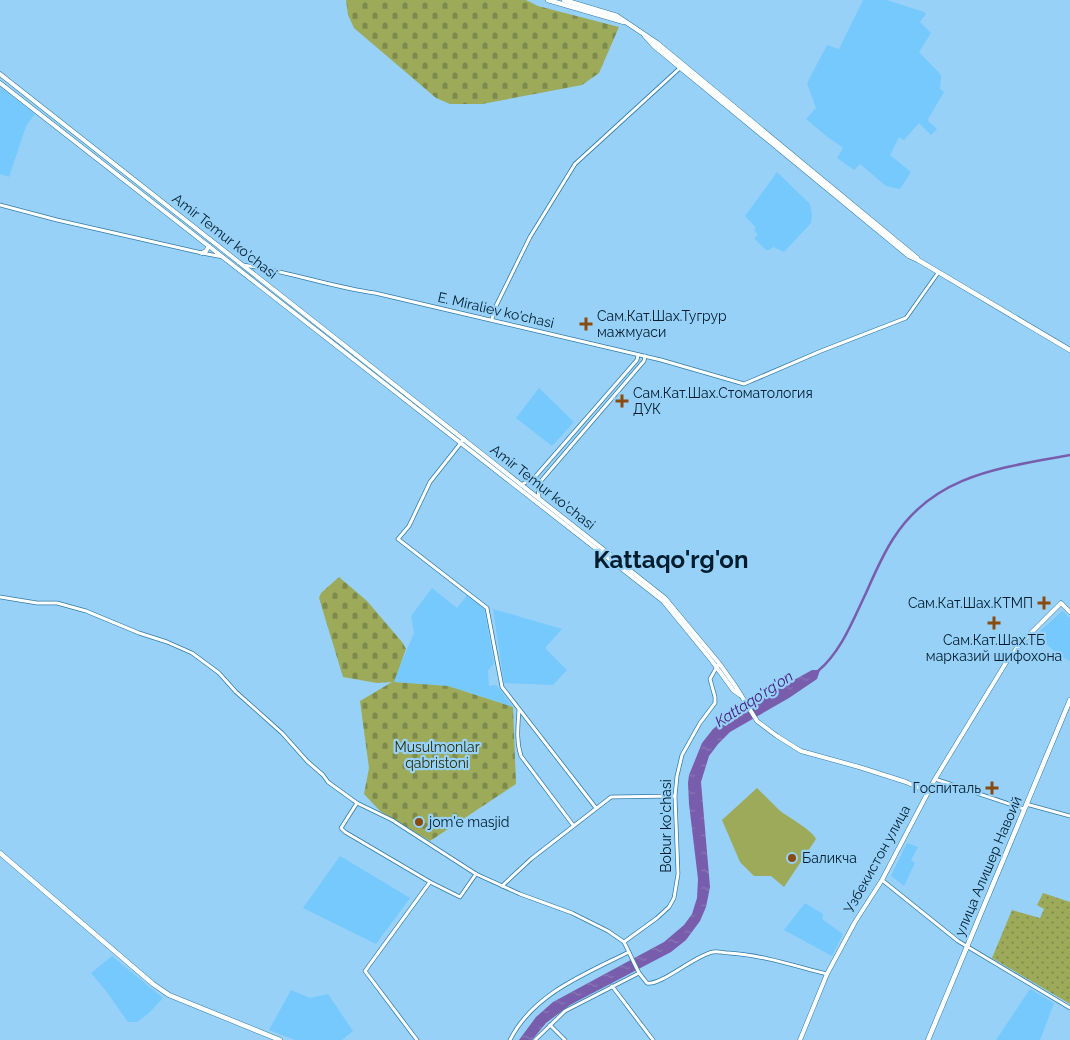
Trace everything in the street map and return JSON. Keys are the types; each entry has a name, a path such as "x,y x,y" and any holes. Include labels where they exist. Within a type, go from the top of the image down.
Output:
{"main road":[{"path":"548,0 625,22"},
{"path":"564,0 617,16 657,43 905,247 918,260"},
{"path":"646,36 654,46 680,68 909,256 1070,350"},
{"name":"Amir Temur ko'chasi","path":"0,74 464,439 520,487 540,499 630,572 667,605 717,665 733,690 740,695 756,719 776,736 801,751 860,767 906,782 928,792"},
{"name":"Amir Temur ko'chasi","path":"0,83 460,443 630,572"},
{"path":"79,143 82,138"},
{"path":"194,234 198,229"},
{"path":"202,254 209,246"},
{"name":"Узбекистон улица","path":"800,1040 827,974 855,922 882,880 935,779 1008,661 1021,643 1061,603 1070,612"},
{"name":"улица Алишер Навоий","path":"928,1040 1070,700"},
{"path":"0,853 138,972 169,995 280,1040"}],"street":[{"path":"492,320 494,312 530,237 574,164 680,68"},
{"path":"0,205 202,254 224,257"},
{"name":"E. Miraliev ko'chasi","path":"242,264 286,273 345,289 375,293 638,354 693,368 744,384 821,351 906,318 938,273"},
{"path":"520,487 535,477 637,360 638,354"},
{"path":"540,499 538,493 540,482 644,361 645,356"},
{"path":"464,439 430,482 409,526 398,539 487,608 500,684 596,808"},
{"path":"0,597 37,603 57,603 84,611 192,653 220,674 328,782 356,803 392,820 476,874 608,931 624,942 639,972 647,983 654,983 712,952 736,953 827,974"},
{"name":"Bobur ko'chasi","path":"624,942 657,918 669,907 674,898 678,874 675,796 677,776 682,755 700,722 715,703 710,680 717,665"},
{"path":"519,709 517,736 518,749 521,756 574,826"},
{"path":"935,779 1025,807 1070,816"},
{"path":"502,886 531,859 611,796 675,796"},
{"path":"356,803 341,828 345,832 430,882 460,897 476,874"},
{"path":"882,880 967,946 1070,1008"},
{"path":"417,1040 364,971 430,882"},
{"path":"510,1040 526,1016 543,1000 561,987 629,954"},
{"path":"535,1040 566,1011 639,972"},
{"path":"612,986 653,1040"},
{"path":"550,1025 565,1040"}],"shaded area":[{"path":"863,0 887,0 924,12 926,14 920,22 931,33 919,52 941,75 940,89 944,92 928,119 937,129 931,135 919,123 904,140 899,137 890,155 911,172 900,189 886,186 860,164 854,170 837,158 843,148 806,119 816,108 807,83 827,45 839,49"},
{"path":"0,87 35,114 26,126 9,177 0,174"},
{"path":"777,172 810,204 812,215 811,223 784,252 773,247 766,250 754,238 758,235 754,230 756,228 745,216"},
{"path":"539,388 574,422 552,446 516,418"},
{"path":"432,588 457,608 468,594 484,607 494,663 488,671 489,686 496,685 513,707 448,686 393,682 414,633 411,616"},
{"path":"493,609 562,629 545,648 567,670 553,685 504,683"},
{"path":"1062,611 1070,618 1070,661 1060,656 1036,635"},
{"path":"907,843 918,847 911,860 915,863 904,886 891,876"},
{"path":"340,856 410,898 376,944 303,908"},
{"path":"805,903 823,914 822,919 843,934 832,956 784,930"},
{"path":"112,956 163,998 149,1013 137,1022 128,1022 91,973"},
{"path":"1030,989 1054,1003 1040,1040 996,1040"},
{"path":"291,990 310,998 328,994 353,1031 342,1040 295,1040 269,1030"}],"green space":[{"path":"346,0 526,0 538,6 619,27 599,73 582,85 482,104 450,104 436,98 354,28 348,15"},
{"name":"Musulmonlar qabristoni","path":"339,577 367,601 406,649 394,682 448,686 513,707 516,784 430,841 380,811 364,794 369,768 360,701 392,682 377,683 343,677 319,598 321,593"},
{"path":"757,788 779,810 805,828 816,839 784,887 771,876 754,876 740,862 722,820"},
{"path":"1043,893 1070,902 1070,1004 992,958 1012,910 1040,918 1044,909 1037,905"}],"water":[{"path":"812,670 820,670 817,679 789,698 730,732 709,756 701,782 710,887 706,907 700,921 686,940 671,952 570,1005 546,1023 532,1040 519,1040 536,1017 553,1002 664,942 684,925 692,914 697,898 698,879 688,783 689,775 702,743 713,729 729,716"}],"waterway":[{"name":"Kattaqo'rg'on","path":"818,671 833,655 846,635 878,566 893,539 910,517 928,500 949,487 994,470 1070,455"}],"place":[{"name":"Сам.Кат.Шах.Тугрур мажмуаси","path":"586,324"},
{"name":"Сам.Кат.Шах.Стоматология ДУК","path":"622,401"},
{"name":"Сам.Кат.Шах.КТМП","path":"1044,603"},
{"name":"Сам.Кат.Шах.ТБ марказий шифохона","path":"994,623"},
{"name":"Госпиталь","path":"992,788"},
{"name":"jom'e masjid","path":"419,822"},
{"name":"Баликча","path":"792,858"}],"district":[{"name":"Kattaqo'rg'on","path":"671,560"}]}
